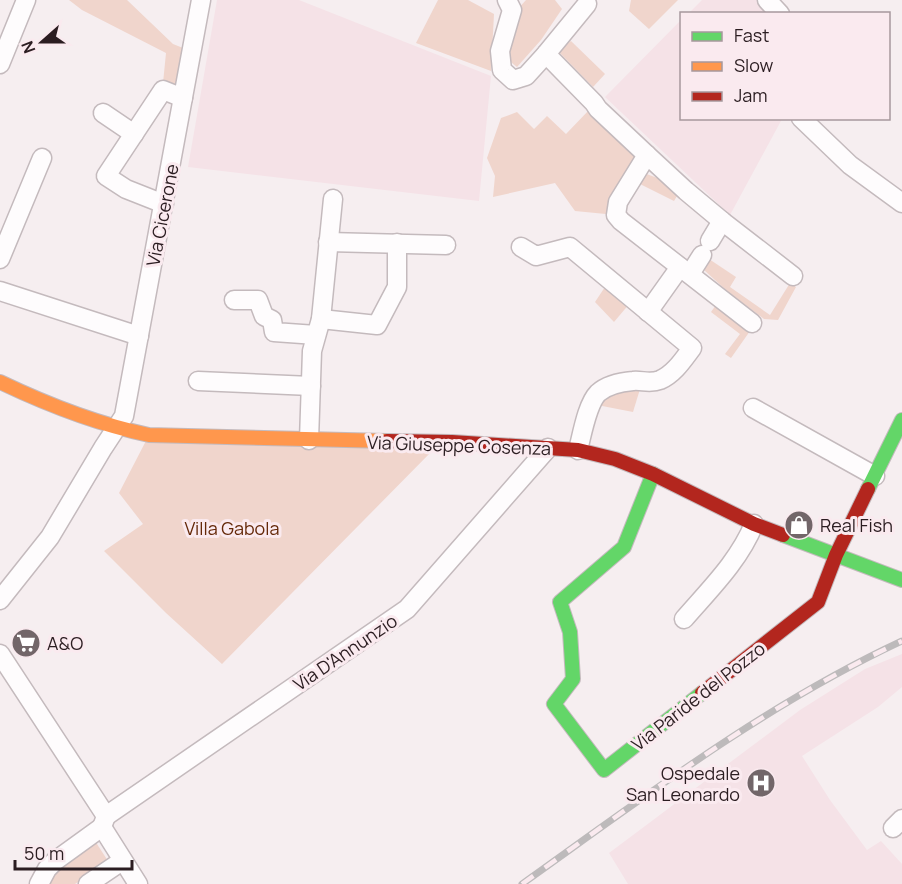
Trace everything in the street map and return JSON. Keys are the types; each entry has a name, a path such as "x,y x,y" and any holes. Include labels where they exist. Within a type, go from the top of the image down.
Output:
{"main road":[{"name":"Via Giuseppe Cosenza","path":"0,382 38,400 117,428 149,435 452,442 578,450 615,459 653,474 754,524 902,580"},
{"path":"836,555 900,427"},
{"name":"Via Paride del Pozzo","path":"653,474 624,547 560,602 570,632 573,679 555,704 604,770 818,602 836,555"}],"street":[{"path":"0,64 26,0"},
{"path":"507,0 512,10 500,51 502,70 513,80 526,76 546,54 585,1"},
{"path":"767,0 778,12"},
{"name":"Via Cicerone","path":"0,600 50,537 124,416 183,98 196,3"},
{"path":"546,54 598,109 686,191 793,276"},
{"path":"164,204 126,189 106,176 163,90 183,98"},
{"path":"103,113 134,134"},
{"path":"803,120 850,165 902,203"},
{"path":"647,155 618,202 616,215 752,322"},
{"path":"0,259 42,158"},
{"path":"309,440 312,351 319,327 333,199"},
{"path":"648,312 706,248 722,221"},
{"path":"328,242 446,244"},
{"path":"234,300 258,300 264,316 272,320 274,332 319,327 377,325 397,287 397,243"},
{"path":"521,248 536,256 570,247 692,348 675,370 660,380 650,383 635,381 613,385 598,393 592,402 578,450"},
{"path":"0,291 138,336"},
{"path":"198,381 311,386"},
{"path":"753,408 875,476"},
{"name":"Via D'Annunzio","path":"39,884 47,869 55,861 104,821 407,609 548,448"},
{"path":"684,619 730,566 749,538 754,524"},
{"path":"0,654 104,821 122,861 138,884"},
{"path":"88,884 122,861"}],"shaded area":[{"path":"217,0 299,0 491,76 479,201 188,167"},
{"path":"702,0 763,0 778,12 690,12"},
{"path":"680,21 680,120 781,120 730,215 605,97"},
{"name":"Ospedale San Leonardo","path":"902,654 902,687 878,707 802,756 830,800 867,850 881,841 902,864 902,884 628,884 609,853 800,710 865,669"}],"green space":[{"path":"69,0 127,0 173,44 188,50 180,91 163,83 166,53 82,10"},
{"path":"438,0 468,0 494,14 491,71 416,43"},
{"path":"526,0 555,0 562,9 541,40 517,67 502,55 517,10"},
{"path":"631,0 678,0 649,29 629,11"},
{"path":"571,41 605,74 593,87 558,51"},
{"path":"589,110 647,155 616,215 575,211 555,183 493,197 495,176 487,158 501,118 517,112 534,129 547,116 566,134"},
{"path":"644,173 660,179 677,196 674,201 638,183"},
{"path":"706,257 736,277 730,287 770,315 790,283 796,287 778,320 764,319 727,291 704,270"},
{"path":"607,284 630,303 614,322 595,302"},
{"path":"716,305 750,331 731,358 725,354 740,334 711,312"},
{"path":"640,389 633,412 597,405 611,391"},
{"name":"Villa Gabola","path":"149,435 435,448 222,664 166,613 104,551 143,524 119,493"},
{"path":"95,841 108,861 75,884 47,884 51,876"}],"railway":[{"path":"522,884 706,754 754,723 851,666 902,641"}],"traffic: fast":[{"path":"868,489 902,420"},
{"path":"653,474 624,547 560,602 570,632 573,679 554,704 604,770 702,693"},
{"path":"783,535 902,580"}],"traffic: slow":[{"path":"0,382 73,413 149,435 387,441"}],"traffic: jam":[{"path":"387,441 452,442 578,450 615,459 653,474 754,524 783,535"},
{"path":"702,693 818,602 836,555 868,489"}],"place":[{"name":"Real Fish","path":"799,525"},
{"name":"A&O","path":"26,643"},
{"name":"Ospedale San Leonardo","path":"761,783"}]}
